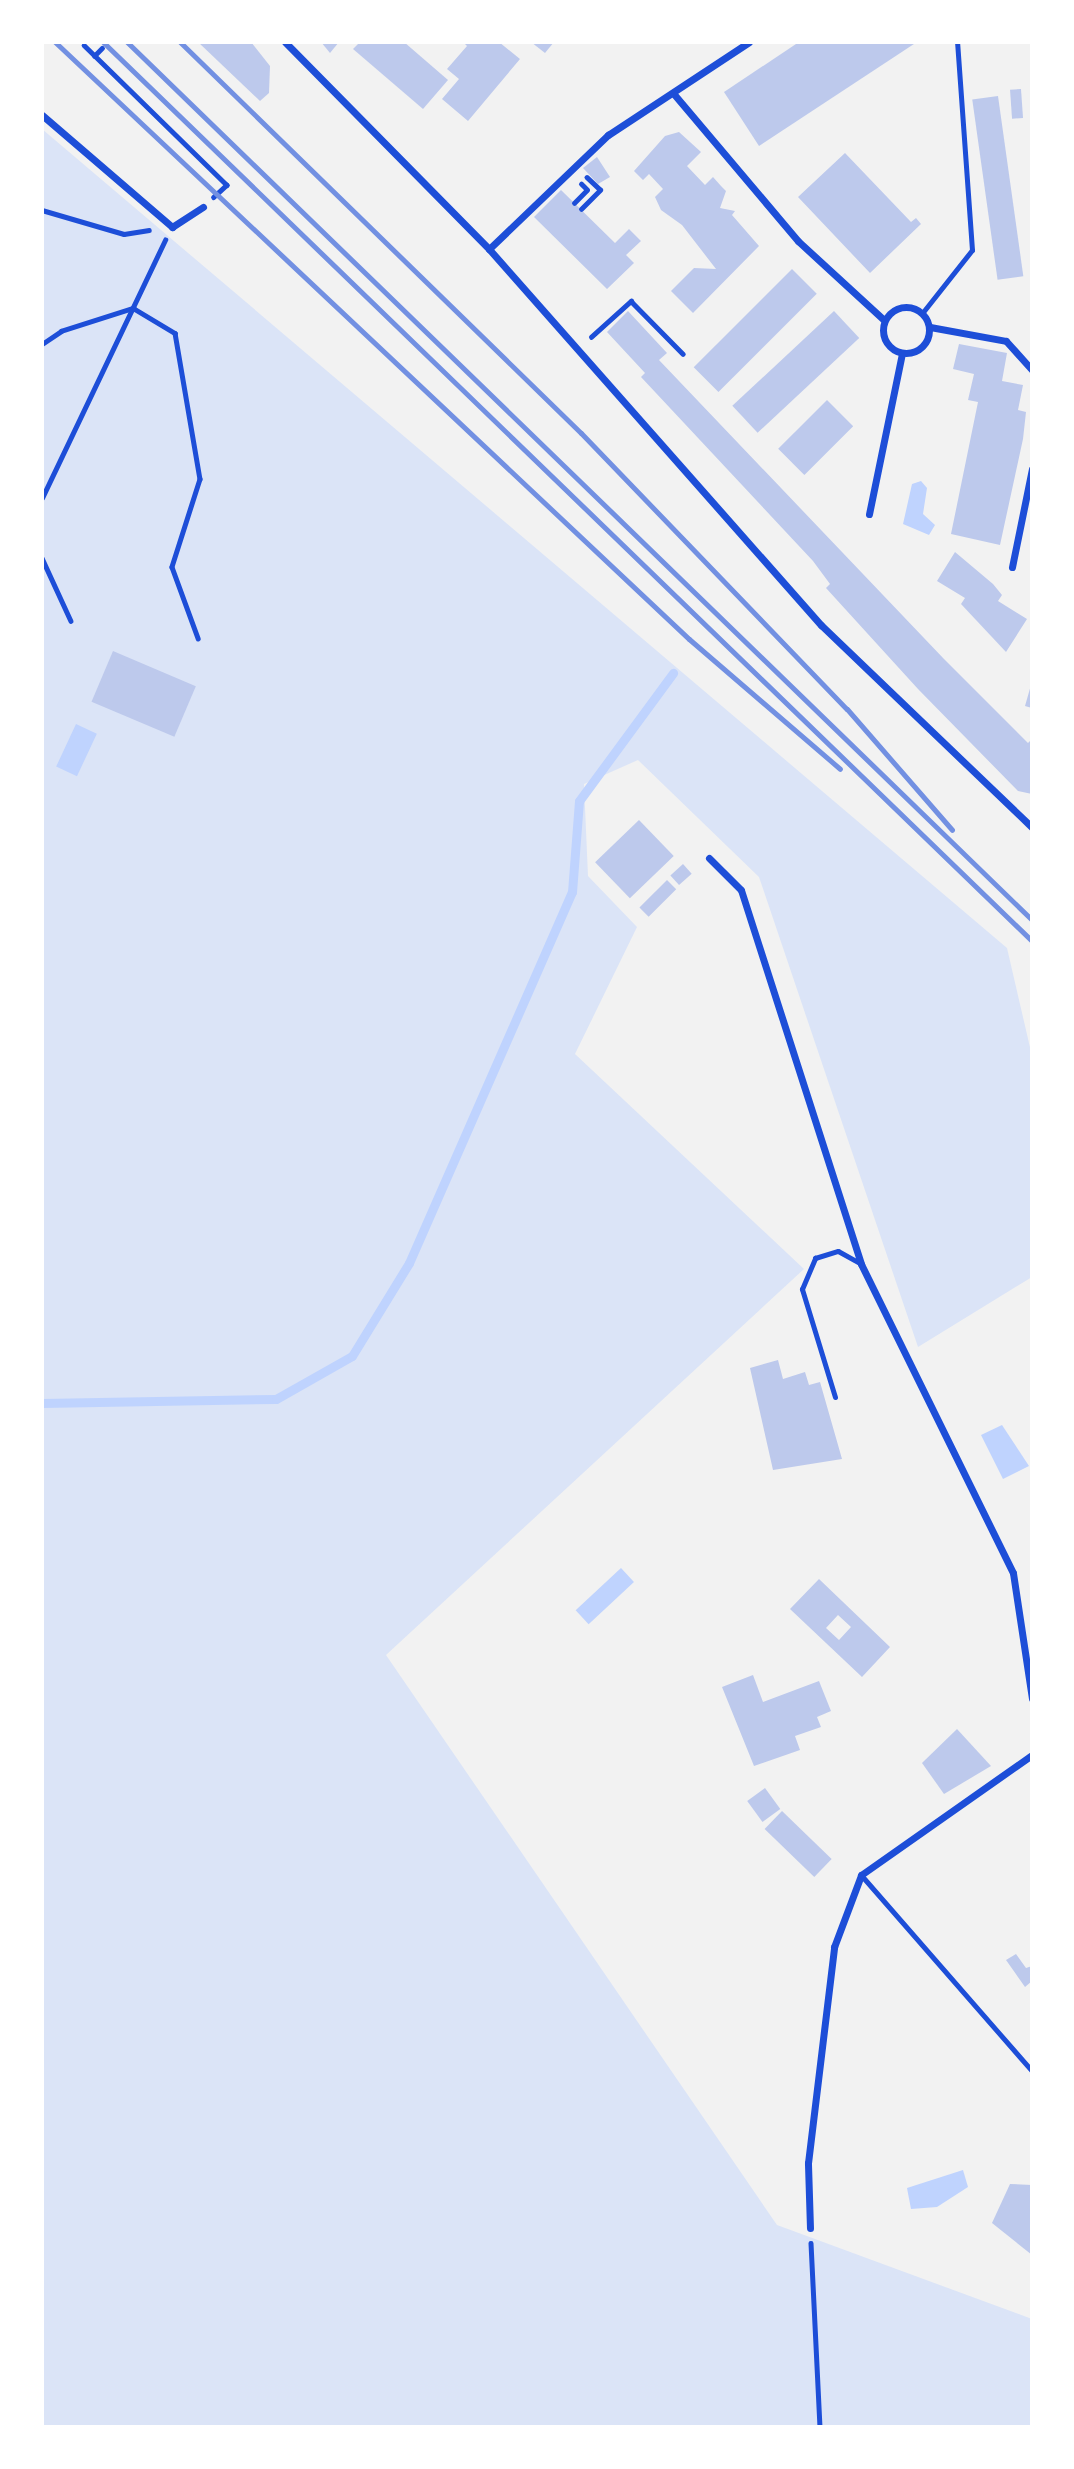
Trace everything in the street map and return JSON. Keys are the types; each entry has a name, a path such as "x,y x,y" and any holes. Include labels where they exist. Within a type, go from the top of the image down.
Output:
{"street":[{"path":"489,249 608,135 749,42"},
{"path":"289,44 489,249 821,625 1032,827"},
{"path":"673,93 798,241 884,320 884,339 902,353"},
{"path":"42,115 172,226 203,206"},
{"path":"884,320 901,306 923,312 930,327 922,347 902,353"},
{"path":"930,327 1006,341 1032,370"},
{"path":"869,514 902,353"},
{"path":"1012,567 1032,469"},
{"path":"709,858 741,890 861,1264 1013,1573 1032,1699"},
{"path":"810,2228 808,2162 834,1947 861,1875 884,1853 1032,1755"}],"lane":[{"path":"923,312 972,250 957,42"},
{"path":"835,1397 802,1289 815,1258 838,1251 861,1264"},
{"path":"861,1875 1032,2071"}],"path":[{"path":"84,45 227,184 216,195"},
{"path":"94,56 102,48"},
{"path":"580,171 600,190 581,209"},
{"path":"42,209 124,234 172,226"},
{"path":"42,498 172,226"},
{"path":"577,350 631,301 683,354"},
{"path":"42,344 61,331 134,308 175,333 200,479 172,567 198,638"},
{"path":"42,558 71,621"},
{"path":"810,2228 820,2427"}],"shaded area":[{"path":"42,129 1007,948 1032,1056 1032,1277 918,1347 759,877 638,760 584,784 588,876 637,927 575,1054 804,1269 386,1655 777,2225 1032,2319 1032,2427 42,2427"}],"water":[{"path":"921,481 927,488 923,514 935,525 929,535 903,524 912,484"},
{"path":"76,724 97,734 77,776 56,767"},
{"path":"1002,1425 1029,1466 1003,1479 981,1435"},
{"path":"621,1568 634,1582 589,1624 576,1610"},
{"path":"963,2170 968,2187 937,2207 911,2209 907,2188"}],"building":[{"path":"198,42 251,42 270,66 269,93 260,101"},
{"path":"321,42 339,42 330,53"},
{"path":"360,42 404,42 448,80 423,109 353,49"},
{"path":"463,42 499,42 520,59 468,121 442,99 459,79 447,69 467,46"},
{"path":"531,42 554,42 545,53"},
{"path":"799,42 917,42 759,146 724,92"},
{"path":"1021,89 1023,118 1012,119 1010,90"},
{"path":"998,96 1023,276 998,280 972,100"},
{"path":"679,132 701,152 687,166 705,185 713,177 726,191 720,208 735,211 732,215 759,246 693,313 671,291 694,268 716,269 682,225 661,210 655,197 663,189 649,174 643,180 634,171 665,136"},
{"path":"845,153 911,222 916,218 921,224 870,273 798,197"},
{"path":"597,157 610,177 598,184 583,168"},
{"path":"561,190 615,243 629,229 641,241 626,255 634,263 607,289 534,217"},
{"path":"792,269 817,294 718,392 694,367"},
{"path":"628,311 667,353 659,360 944,659 1028,743 1032,739 1032,794 1018,791 918,689 826,588 830,584 813,561 641,377 645,373 607,332"},
{"path":"834,311 859,338 758,433 732,406"},
{"path":"959,344 1007,353 1002,381 1023,385 1018,410 1026,412 1023,439 1000,545 951,534 978,402 968,400 974,374 953,369"},
{"path":"827,400 853,426 804,475 778,449"},
{"path":"955,552 993,584 1002,595 998,601 1027,619 1006,652 961,604 965,598 937,581"},
{"path":"113,651 196,686 174,737 92,702"},
{"path":"1032,685 1032,708 1025,706"},
{"path":"639,820 674,856 630,898 595,862"},
{"path":"683,864 692,874 679,885 670,875"},
{"path":"667,880 676,889 649,917 639,908"},
{"path":"778,1360 783,1379 805,1372 809,1385 820,1382 842,1459 773,1470 750,1368"},
{"path":"819,1579 890,1647 862,1677 790,1609","holes":["838,1615 851,1627 839,1640 826,1628"]},
{"path":"753,1675 763,1702 819,1681 831,1711 817,1717 821,1727 795,1736 800,1750 754,1766 722,1687"},
{"path":"957,1729 991,1766 944,1794 922,1763"},
{"path":"765,1788 780,1809 762,1822 747,1801"},
{"path":"782,1811 832,1859 814,1877 765,1829"},
{"path":"1016,1954 1026,1968 1032,1966 1032,1981 1025,1987 1006,1960"},
{"path":"1010,2184 1032,2185 1032,2255 992,2223"}],"waterway":[{"path":"42,1403 276,1399 352,1356 409,1263 572,892 579,801 673,673"}],"railway":[{"path":"55,42 689,639 840,769"},
{"path":"103,42 1032,941"},
{"path":"127,42 1032,920"},
{"path":"180,42 581,433 847,709 952,830"}]}
